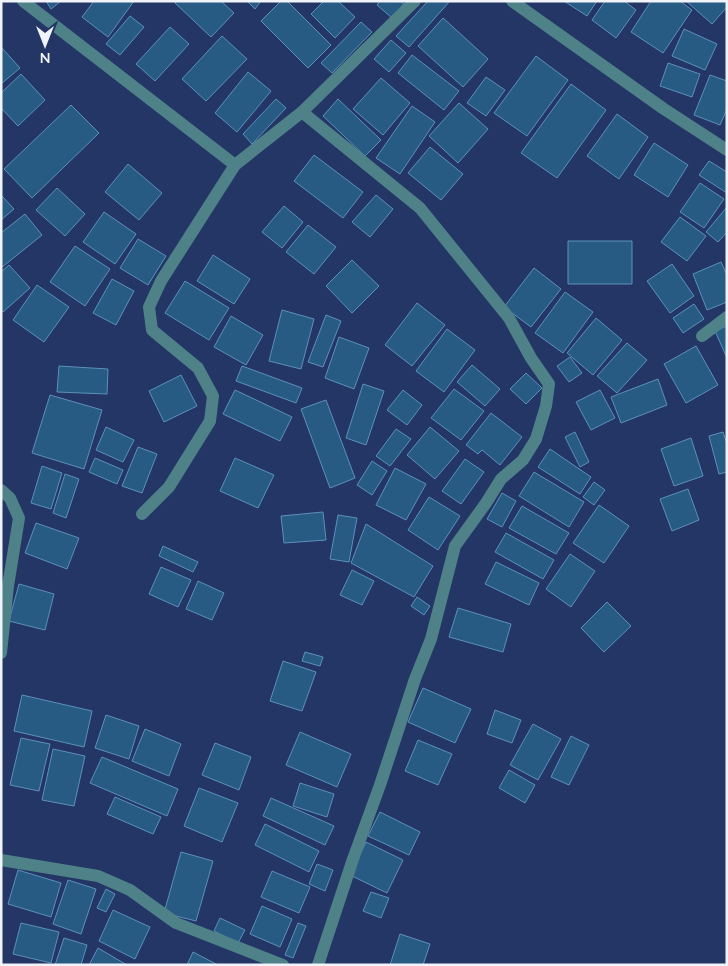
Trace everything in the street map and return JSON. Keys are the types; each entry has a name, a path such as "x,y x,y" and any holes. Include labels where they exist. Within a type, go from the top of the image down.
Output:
{"street":[{"path":"24,1 235,165"},
{"path":"142,514 169,487 210,421 213,396 198,368 152,330 149,307 161,280 235,165 302,112 415,1"},
{"path":"512,1 656,103 727,150"},
{"path":"302,112 420,208 509,318 531,358 549,384 546,406 536,439 523,460 501,479 455,546 431,639 415,679 318,965"},
{"path":"702,336 727,316"},
{"path":"1,490 10,498 19,518 8,586 1,653"},
{"path":"1,860 98,876 130,890 176,923 283,965"}],"building":[{"path":"46,1 61,1 51,9"},
{"path":"94,1 134,1 108,37 82,17"},
{"path":"176,1 221,1 234,13 211,37 175,3"},
{"path":"247,1 261,1 255,9"},
{"path":"281,1 287,1 331,45 308,68 261,21"},
{"path":"324,1 338,1 355,17 335,38 311,14"},
{"path":"380,1 400,1 404,4 392,18 377,5"},
{"path":"428,1 450,1 409,47 396,36"},
{"path":"564,1 597,1 587,16"},
{"path":"605,1 624,1 636,10 616,38 592,20"},
{"path":"651,1 680,1 692,10 663,53 631,32"},
{"path":"686,1 727,1 727,7 712,24"},
{"path":"130,16 144,27 120,55 106,44"},
{"path":"443,18 488,59 463,87 418,46"},
{"path":"361,22 372,32 332,73 321,63"},
{"path":"170,27 189,44 155,81 136,64"},
{"path":"684,29 717,44 705,70 672,56"},
{"path":"222,36 247,59 206,101 182,79"},
{"path":"391,40 406,53 389,72 374,59"},
{"path":"1,47 20,68 1,84"},
{"path":"412,55 459,91 444,110 398,73"},
{"path":"536,56 568,80 527,136 494,113"},
{"path":"668,63 700,74 692,97 660,86"},
{"path":"248,72 271,91 237,132 215,113"},
{"path":"21,74 45,100 18,126 1,108 1,93"},
{"path":"710,75 727,81 727,109 720,125 694,115"},
{"path":"486,77 505,90 486,116 467,103"},
{"path":"381,78 410,103 383,135 353,109"},
{"path":"571,84 606,110 557,178 521,153"},
{"path":"276,99 286,108 252,144 243,134"},
{"path":"338,99 381,140 365,156 323,116"},
{"path":"459,103 488,129 458,163 429,136"},
{"path":"71,105 99,133 32,198 4,169"},
{"path":"412,106 435,122 400,174 376,158"},
{"path":"617,114 648,137 619,179 587,156"},
{"path":"654,143 688,165 668,197 634,175"},
{"path":"430,147 463,174 441,200 408,173"},
{"path":"314,155 363,192 343,218 294,181"},
{"path":"709,161 727,172 727,193 699,175"},
{"path":"128,164 162,193 139,220 105,192"},
{"path":"700,183 724,199 704,228 680,212"},
{"path":"57,188 85,214 65,236 36,210"},
{"path":"1,195 14,209 1,220"},
{"path":"376,195 393,209 370,237 352,222"},
{"path":"284,206 303,222 282,248 262,232"},
{"path":"727,207 727,232 718,242 706,232"},
{"path":"104,212 136,234 115,264 83,242"},
{"path":"25,214 42,235 1,268 1,233"},
{"path":"680,217 706,236 687,261 661,242"},
{"path":"308,225 336,247 314,274 286,252"},
{"path":"138,239 166,256 148,285 120,268"},
{"path":"568,241 632,241 632,284 568,284"},
{"path":"75,246 110,269 85,306 50,282"},
{"path":"213,255 250,279 234,304 197,281"},
{"path":"352,260 379,286 352,313 326,286"},
{"path":"721,262 727,275 727,302 707,310 693,274"},
{"path":"672,264 694,296 670,313 647,281"},
{"path":"9,265 30,288 3,312 1,311 1,272"},
{"path":"534,268 561,289 531,327 504,307"},
{"path":"112,279 134,291 116,325 93,313"},
{"path":"185,281 229,308 209,340 165,313"},
{"path":"37,285 69,307 44,342 13,320"},
{"path":"565,292 593,312 563,353 535,333"},
{"path":"417,303 445,325 412,366 385,345"},
{"path":"694,304 704,319 683,333 673,318"},
{"path":"282,310 314,319 301,369 269,361"},
{"path":"326,315 341,321 323,367 308,362"},
{"path":"231,316 263,335 246,365 214,347"},
{"path":"596,318 622,340 593,375 567,353"},
{"path":"727,326 727,358 715,331"},
{"path":"447,329 475,350 444,392 416,371"},
{"path":"339,337 369,348 354,389 325,378"},
{"path":"627,343 647,360 617,393 597,376"},
{"path":"696,346 718,385 686,403 664,364"},
{"path":"570,357 582,373 569,382 557,366"},
{"path":"472,365 500,389 485,406 457,382"},
{"path":"59,366 108,369 107,394 57,392"},
{"path":"242,366 302,388 296,403 236,381"},
{"path":"526,373 542,388 526,404 510,389"},
{"path":"181,375 197,406 164,422 149,391"},
{"path":"658,379 667,405 621,423 611,397"},
{"path":"363,384 384,391 366,445 346,438"},
{"path":"454,389 484,411 461,440 431,418"},
{"path":"235,390 292,417 280,441 223,414"},
{"path":"403,390 422,405 407,425 387,410"},
{"path":"600,390 615,418 591,430 576,402"},
{"path":"50,395 102,410 84,469 32,453"},
{"path":"326,400 355,478 330,488 301,409"},
{"path":"491,413 522,437 500,465 482,450 478,454 466,445"},
{"path":"106,427 134,440 123,462 96,450"},
{"path":"430,427 459,451 435,479 407,455"},
{"path":"396,429 411,439 390,466 376,456"},
{"path":"575,432 589,462 580,467 565,437"},
{"path":"723,432 727,444 727,472 719,474 709,436"},
{"path":"691,438 703,476 674,486 661,449"},
{"path":"138,447 157,454 142,493 122,486"},
{"path":"550,449 591,477 580,494 538,467"},
{"path":"95,458 123,470 117,484 89,472"},
{"path":"235,458 274,475 258,508 220,491"},
{"path":"465,459 484,472 461,504 442,491"},
{"path":"372,461 387,471 372,495 357,485"},
{"path":"42,466 62,473 51,509 31,503"},
{"path":"395,468 426,484 406,520 376,505"},
{"path":"534,472 584,502 569,527 519,496"},
{"path":"65,474 79,479 66,518 53,513"},
{"path":"594,482 605,490 594,505 583,497"},
{"path":"688,489 699,520 672,531 660,499"},
{"path":"502,493 516,501 502,527 487,519"},
{"path":"429,497 460,516 438,550 408,530"},
{"path":"599,505 629,526 604,563 573,543"},
{"path":"522,506 569,533 556,554 509,528"},
{"path":"323,512 326,540 284,543 281,516"},
{"path":"338,515 357,518 349,562 330,559"},
{"path":"36,523 79,538 67,569 25,553"},
{"path":"366,524 433,566 414,597 351,563"},
{"path":"506,533 554,560 543,579 495,552"},
{"path":"163,546 198,562 193,572 159,556"},
{"path":"570,554 595,571 571,607 546,589"},
{"path":"496,562 539,583 529,605 485,584"},
{"path":"161,567 191,580 178,607 149,594"},
{"path":"352,570 374,581 362,605 340,595"},
{"path":"198,581 224,593 212,620 186,609"},
{"path":"19,584 54,594 45,630 9,621"},
{"path":"417,597 430,606 424,615 411,606"},
{"path":"607,602 631,626 604,652 581,628"},
{"path":"458,608 511,624 503,652 449,637"},
{"path":"305,652 323,657 320,666 302,661"},
{"path":"283,661 316,672 302,711 270,701"},
{"path":"423,688 471,709 455,743 408,722"},
{"path":"22,695 92,711 84,747 14,731"},
{"path":"495,710 521,720 512,743 487,734"},
{"path":"106,715 139,726 129,759 95,748"},
{"path":"533,724 561,739 538,780 510,765"},
{"path":"145,729 181,744 169,776 132,761"},
{"path":"300,732 351,754 337,787 286,765"},
{"path":"571,736 589,745 569,785 551,777"},
{"path":"21,738 50,744 39,791 10,785"},
{"path":"418,740 452,754 438,785 405,771"},
{"path":"215,743 251,757 239,790 202,775"},
{"path":"53,749 85,756 74,806 42,800"},
{"path":"102,757 178,789 167,816 90,783"},
{"path":"509,770 535,785 525,803 499,788"},
{"path":"300,783 334,794 327,817 293,806"},
{"path":"199,788 238,803 222,842 184,826"},
{"path":"115,797 161,817 153,834 107,814"},
{"path":"271,798 334,826 325,845 263,816"},
{"path":"380,812 420,832 409,855 368,836"},
{"path":"265,824 319,851 309,872 255,845"},
{"path":"366,842 403,860 387,893 350,875"},
{"path":"181,852 213,861 196,921 164,913"},
{"path":"317,864 333,870 325,891 309,884"},
{"path":"18,870 61,883 51,917 8,904"},
{"path":"272,871 310,887 299,913 261,897"},
{"path":"68,880 96,889 81,934 53,924"},
{"path":"106,889 115,894 106,912 97,908"},
{"path":"371,892 389,898 381,918 363,911"},
{"path":"262,906 292,919 280,947 250,934"},
{"path":"113,910 150,927 135,959 99,941"},
{"path":"220,918 245,930 238,943 214,931"},
{"path":"21,923 59,932 51,963 13,954"},
{"path":"298,923 306,926 293,958 285,955"},
{"path":"400,934 430,944 423,965 390,965"},
{"path":"64,938 87,945 81,965 55,965"},
{"path":"98,948 127,965 89,965"},
{"path":"193,952 218,965 187,965"}]}
